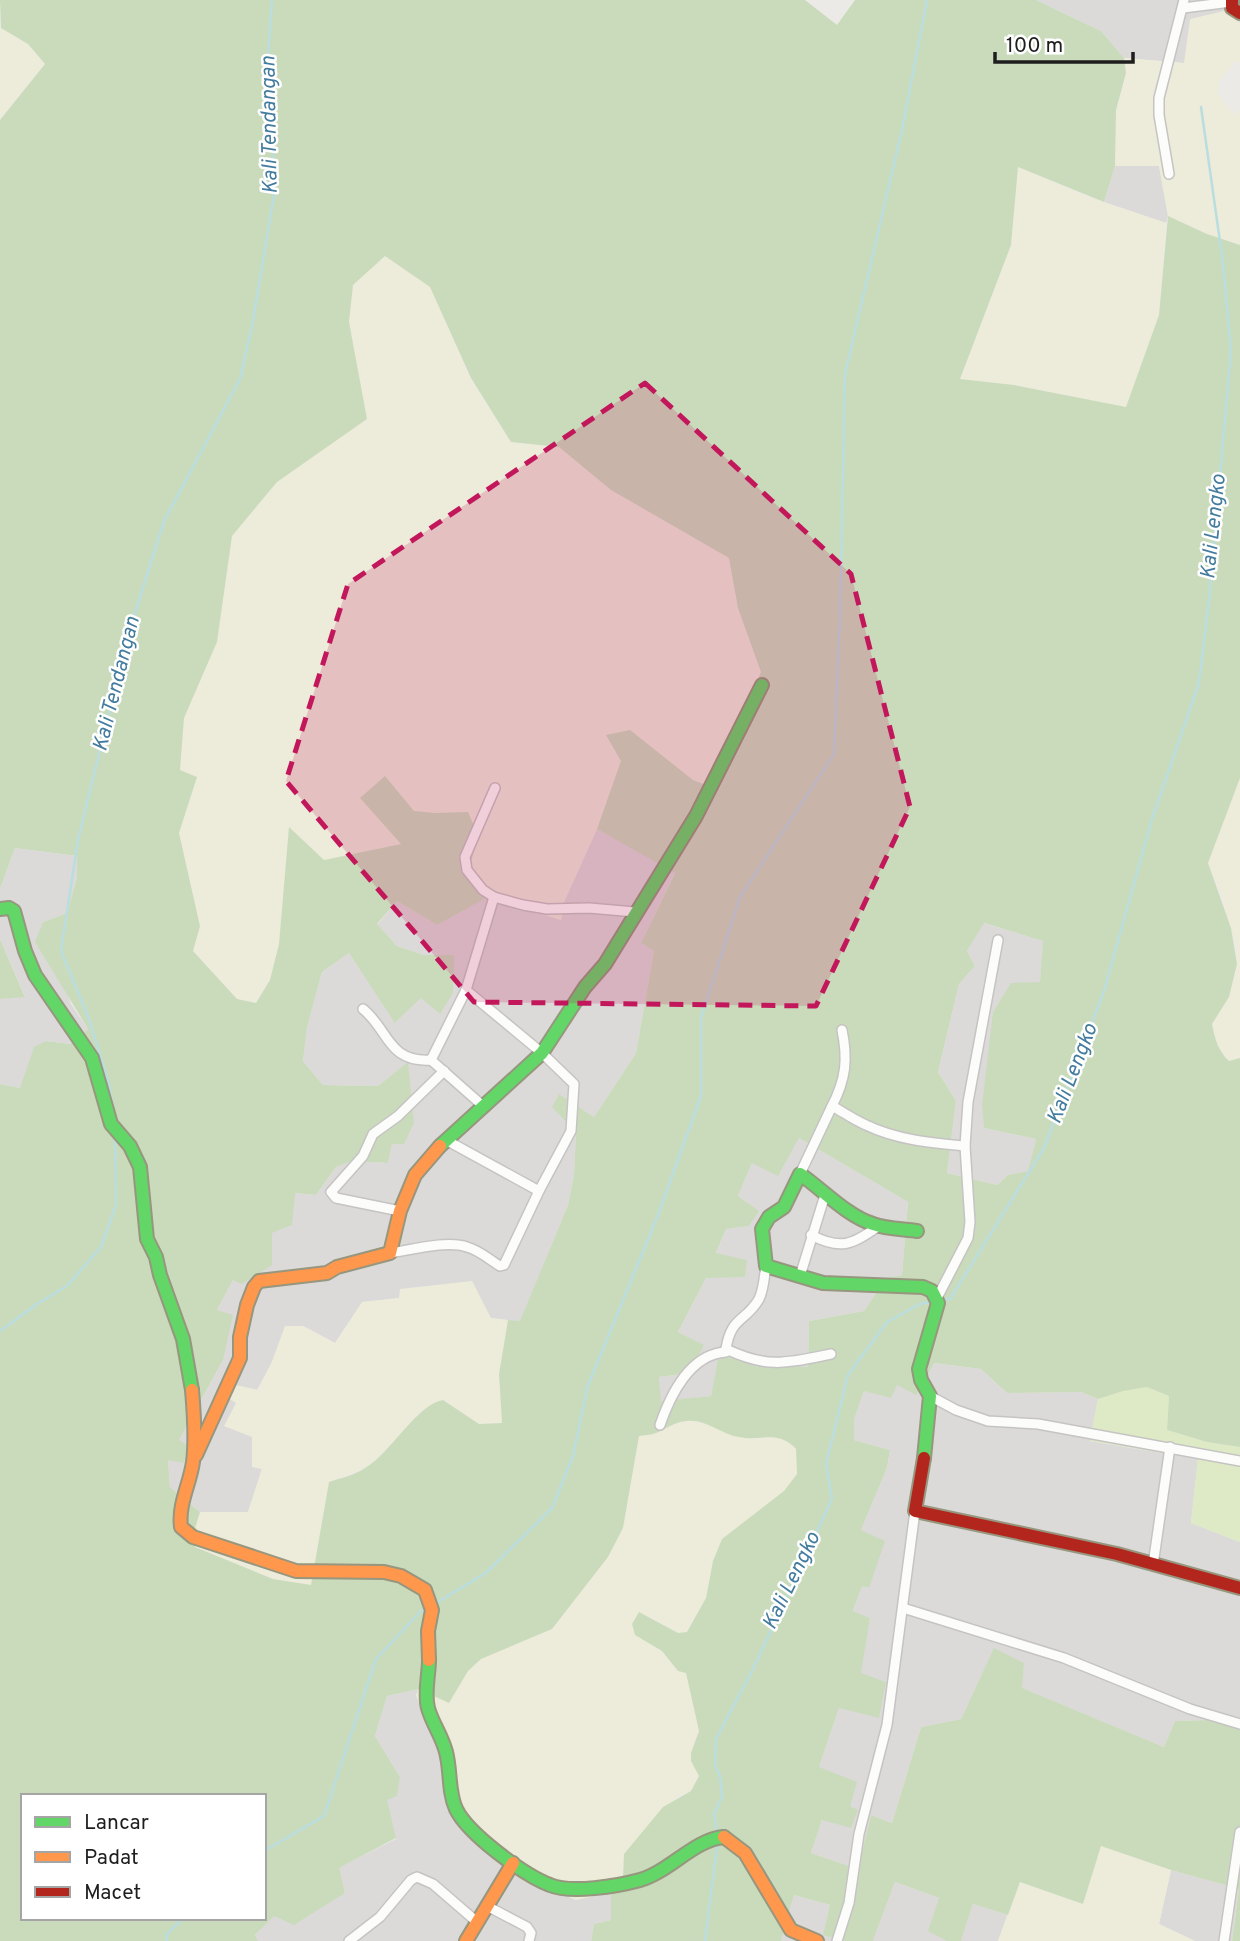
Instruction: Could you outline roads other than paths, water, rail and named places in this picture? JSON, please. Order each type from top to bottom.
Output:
[{"type":"street","points":[[1169,174],[1159,115],[1159,98],[1183,4],[1231,1],[1232,8],[1240,13]]},
{"type":"street","points":[[390,1253],[400,1211],[415,1175],[446,1140],[542,1053],[585,987],[605,964],[696,816],[762,685]]},
{"type":"street","points":[[495,788],[465,857],[472,879],[484,891],[494,897],[547,909],[589,908],[635,912]]},
{"type":"street","points":[[430,1060],[466,990],[494,897]]},
{"type":"street","points":[[0,909],[9,908],[14,911],[35,975],[92,1058],[115,1127],[130,1146],[139,1167],[143,1182],[147,1239],[156,1257],[183,1339],[194,1409],[193,1462]]},
{"type":"street","points":[[998,940],[968,1102],[965,1146],[970,1222],[968,1238],[938,1300],[919,1368],[921,1380],[930,1396],[956,1410],[988,1421],[1038,1424],[1240,1461]]},
{"type":"street","points":[[466,990],[542,1053],[573,1082],[575,1089],[571,1131],[502,1267],[462,1245],[390,1253],[337,1267],[327,1273],[304,1277],[259,1280],[247,1305],[240,1337],[240,1358],[193,1462],[180,1519],[181,1527],[193,1537],[296,1570],[384,1572],[415,1583],[425,1590],[430,1604],[426,1700],[446,1750],[455,1808],[473,1833],[513,1863],[551,1886],[564,1889],[593,1888],[640,1880],[719,1838],[745,1853],[794,1937],[817,1941]]},
{"type":"street","points":[[363,1009],[375,1020],[390,1044],[400,1054],[413,1060],[430,1060],[484,1105]]},
{"type":"street","points":[[660,1425],[676,1389],[685,1377],[698,1363],[711,1355],[726,1352],[728,1335],[758,1300],[766,1266],[762,1229],[769,1217],[784,1207],[832,1105],[846,1069],[847,1051],[842,1030]]},
{"type":"street","points":[[400,1211],[336,1198],[331,1192],[363,1156],[373,1135],[398,1116],[444,1071]]},
{"type":"street","points":[[832,1105],[867,1126],[892,1135],[920,1142],[965,1146]]},
{"type":"street","points":[[446,1140],[539,1191]]},
{"type":"street","points":[[800,1174],[820,1187],[825,1195],[879,1226],[917,1231]]},
{"type":"street","points":[[800,1276],[825,1195]]},
{"type":"street","points":[[811,1235],[833,1244],[846,1245],[879,1226]]},
{"type":"street","points":[[766,1266],[837,1284],[917,1286],[932,1291],[938,1300]]},
{"type":"street","points":[[726,1349],[760,1362],[778,1364],[831,1354]]},
{"type":"street","points":[[836,1941],[849,1903],[859,1834],[887,1725],[930,1396]]},
{"type":"street","points":[[1153,1564],[1170,1447]]},
{"type":"street","points":[[915,1511],[1116,1554],[1240,1588]]},
{"type":"street","points":[[903,1608],[1064,1658],[1166,1700],[1240,1724]]},
{"type":"street","points":[[1224,1941],[1240,1832]]},
{"type":"street","points":[[466,1941],[513,1863]]},
{"type":"street","points":[[349,1941],[380,1917],[411,1880],[417,1877],[433,1884],[477,1922]]},
{"type":"street","points":[[487,1906],[527,1927],[531,1933],[529,1941]]},
{"type":"waterway","name":"Kali Tendangan","points":[[114,1114],[109,1084],[89,1019],[61,951],[78,840],[128,635],[164,521],[240,379],[252,326],[275,189],[267,71],[272,0]]},
{"type":"waterway","points":[[433,1605],[487,1572],[552,1508],[573,1456],[587,1388],[658,1215],[701,1096],[701,1018],[740,897],[834,754],[845,374],[902,130],[927,0]]},
{"type":"waterway","name":"Kali Lengko","points":[[941,1300],[950,1299],[1044,1148],[1104,991],[1152,819],[1199,683],[1231,351],[1223,263],[1201,107]]},
{"type":"waterway","name":"Kali Tendangan","points":[[0,1331],[67,1286],[101,1247],[116,1205],[115,1138]]},
{"type":"waterway","name":"Kali Lengko","points":[[717,1834],[714,1814],[722,1797],[720,1776],[715,1766],[716,1739],[754,1667],[832,1499],[826,1464],[848,1375],[887,1322],[920,1304],[935,1301]]},
{"type":"waterway","points":[[266,1850],[324,1816],[376,1659],[421,1611],[427,1608]]},
{"type":"waterway","name":"Kali Lengko","points":[[705,1941],[718,1840]]},
{"type":"waterway","points":[[167,1941],[166,1935],[181,1920]]}]
